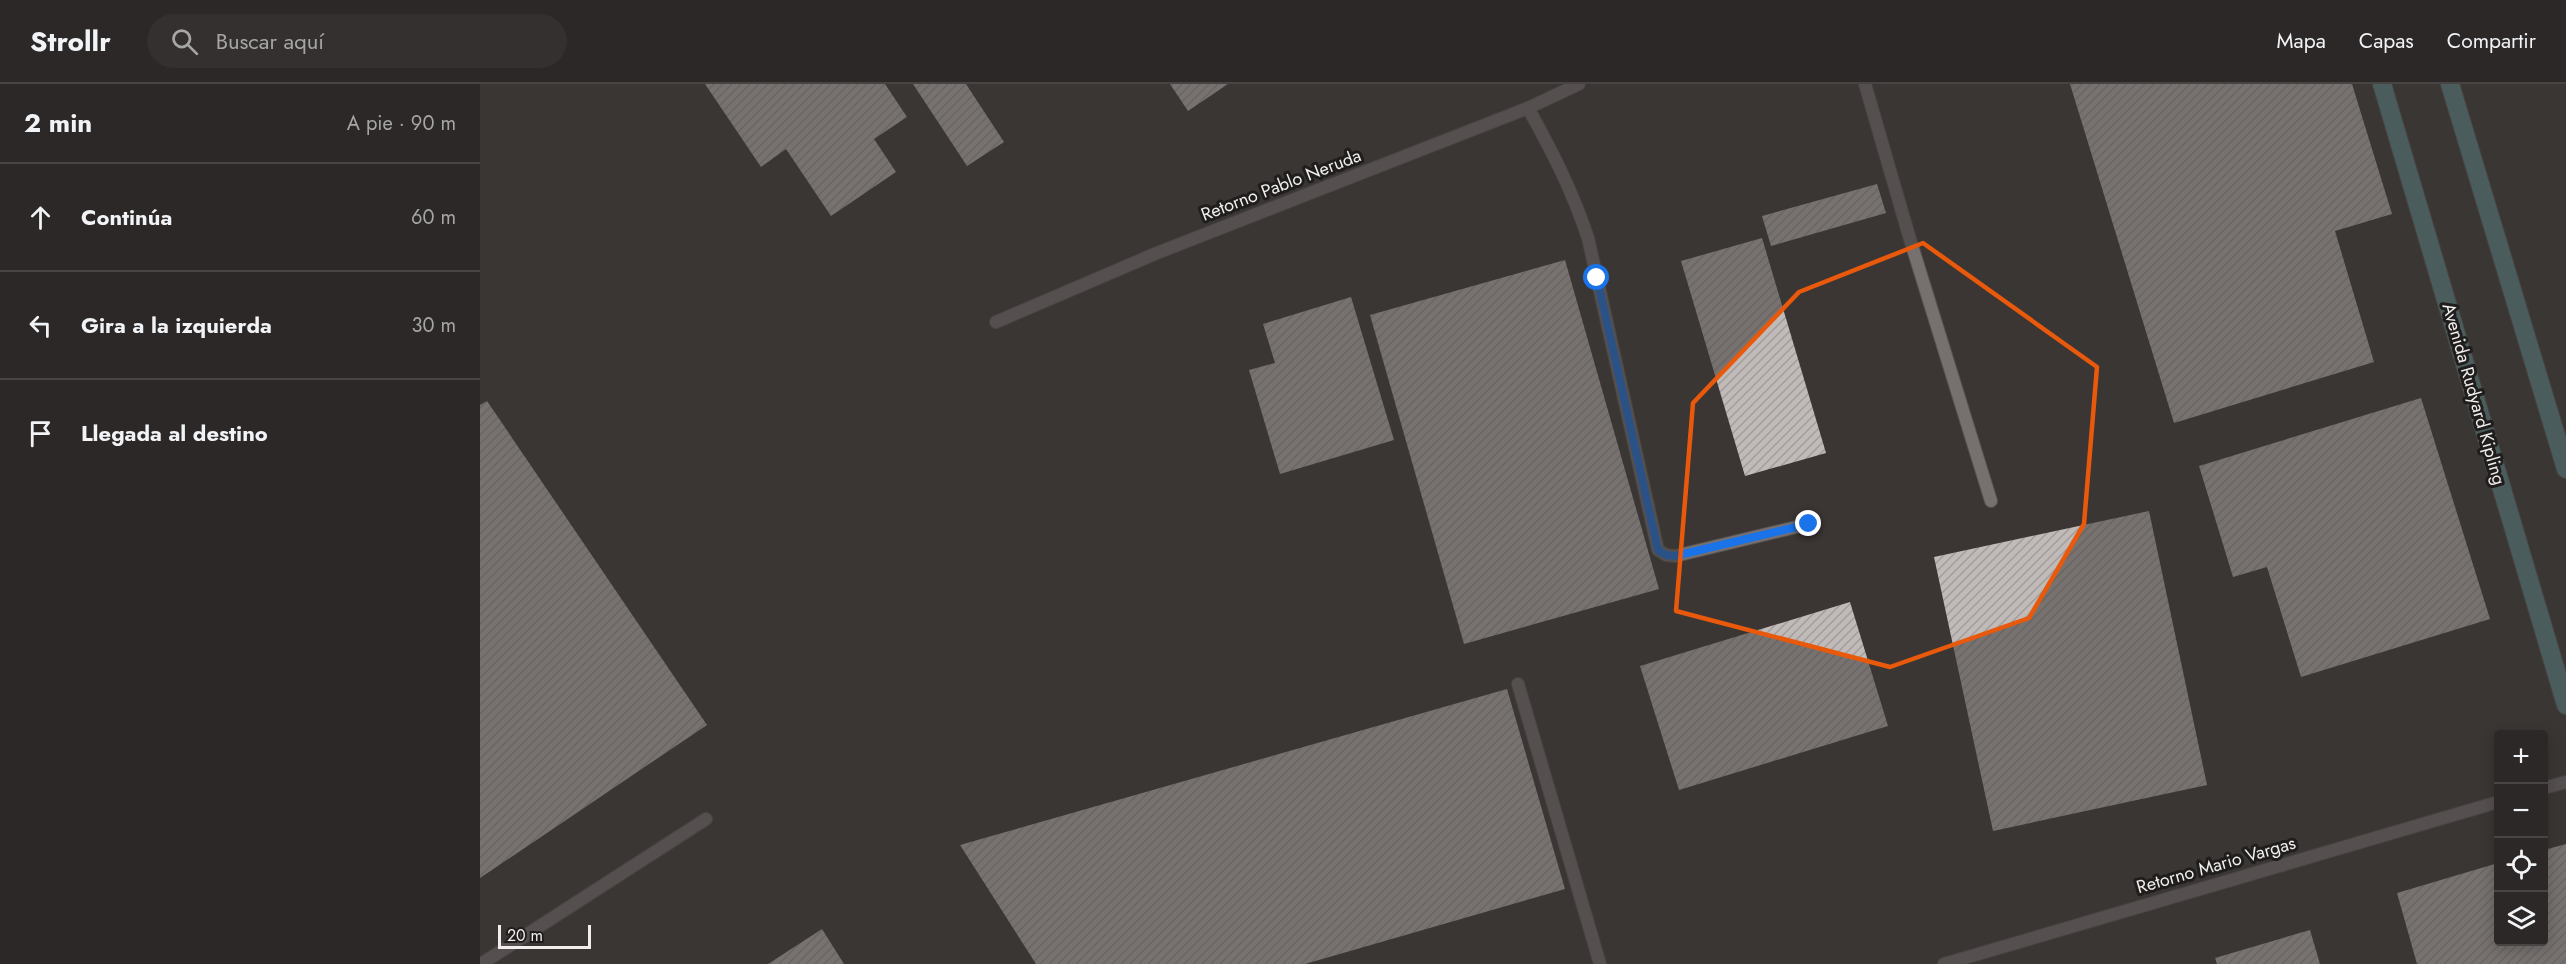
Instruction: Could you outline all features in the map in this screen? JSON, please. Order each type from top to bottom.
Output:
[{"type":"street","name":"Avenida Rudyard Kipling","points":[[2382,84],[2566,705]]},
{"type":"street","points":[[2450,84],[2566,469]]},
{"type":"lane","name":"Retorno Pablo Neruda","points":[[996,322],[1156,253],[1528,108],[1579,84]]},
{"type":"lane","points":[[1865,84],[1909,236],[1991,501]]},
{"type":"lane","points":[[1528,108],[1575,197],[1588,238],[1658,550],[1666,555],[1675,556],[1809,524]]},
{"type":"lane","points":[[1518,684],[1600,964]]},
{"type":"lane","points":[[2548,787],[2566,782]]},
{"type":"lane","name":"Retorno Mario Vargas","points":[[1944,964],[2494,803]]},
{"type":"lane","points":[[481,964],[706,819]]},
{"type":"highlighted area","points":[[1923,243],[2097,367],[2084,524],[2029,618],[1890,667],[1676,611],[1693,403],[1799,292]]},
{"type":"building","points":[[705,84],[885,84],[907,117],[874,139],[896,172],[831,216],[786,149],[761,167]]},
{"type":"building","points":[[913,84],[966,84],[1004,142],[967,166]]},
{"type":"building","points":[[1170,84],[1228,84],[1188,111]]},
{"type":"building","points":[[2070,84],[2352,84],[2392,214],[2335,231],[2374,362],[2174,423]]},
{"type":"building","points":[[1877,184],[1886,213],[1771,246],[1762,216]]},
{"type":"building","points":[[1762,238],[1826,453],[1745,476],[1681,261]]},
{"type":"building","points":[[1565,260],[1659,589],[1464,644],[1370,315]]},
{"type":"building","points":[[1351,297],[1394,440],[1280,474],[1249,370],[1275,363],[1263,324]]},
{"type":"building","points":[[2421,398],[2490,619],[2301,677],[2267,567],[2233,577],[2199,466]]},
{"type":"building","points":[[487,401],[707,725],[480,878],[480,405]]},
{"type":"building","points":[[2149,511],[2207,785],[1993,831],[1934,557]]},
{"type":"building","points":[[1850,602],[1888,726],[1679,790],[1640,666]]},
{"type":"building","points":[[1507,689],[1565,889],[1305,964],[1036,964],[960,845]]},
{"type":"building","points":[[2566,844],[2566,964],[2417,964],[2397,893],[2494,864],[2494,946],[2548,946],[2548,849]]},
{"type":"building","points":[[822,929],[844,964],[768,964]]},
{"type":"building","points":[[2310,930],[2320,964],[2217,964],[2215,958]]},
{"type":"route","points":[[1597,278],[1658,550],[1666,555],[1675,556],[1809,524]]}]
